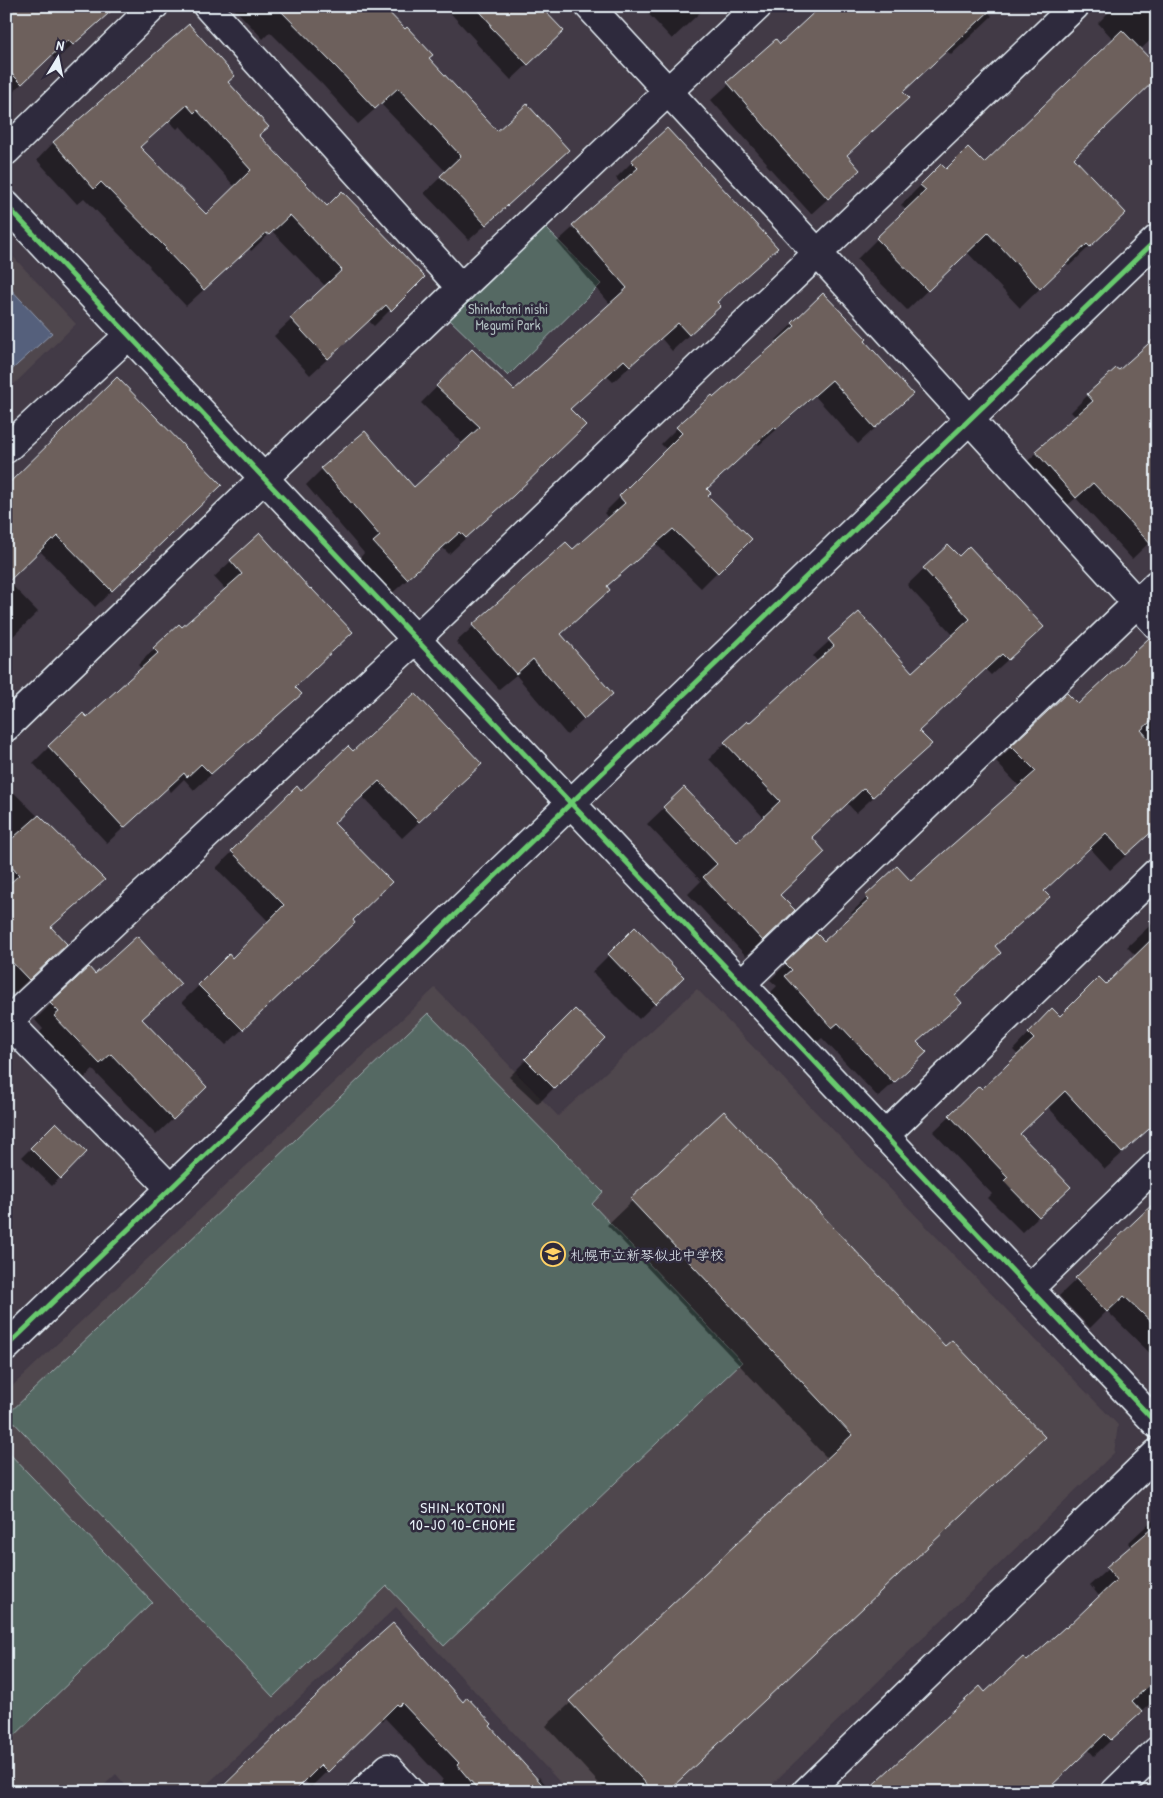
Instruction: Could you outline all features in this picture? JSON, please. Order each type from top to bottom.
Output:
[{"type":"street","points":[[6,151],[154,6]]},
{"type":"street","points":[[207,6],[461,288]]},
{"type":"street","points":[[589,6],[1157,625]]},
{"type":"street","points":[[6,727],[461,288],[758,6]]},
{"type":"street","points":[[170,1189],[7,1021],[416,639],[1075,6]]},
{"type":"street","points":[[6,205],[1157,1424]]},
{"type":"street","points":[[6,1347],[1157,239]]},
{"type":"street","points":[[6,449],[129,334]]},
{"type":"street","points":[[741,984],[1157,584]]},
{"type":"street","points":[[884,1136],[1157,872]]},
{"type":"street","points":[[1028,1288],[1157,1164]]},
{"type":"street","points":[[806,1792],[1157,1453]]},
{"type":"street","points":[[1115,1792],[1157,1751]]},
{"type":"street","points":[[363,1792],[388,1768],[410,1792]]},
{"type":"shaded area","points":[[6,249],[76,324],[6,392]]},
{"type":"shaded area","name":"札幌市立新琴似北中学校","points":[[435,988],[558,1116],[697,989],[1118,1425],[1114,1453],[764,1792],[569,1792],[396,1607],[199,1792],[131,1792],[116,1774],[97,1792],[6,1792],[6,1392]]},
{"type":"green space","name":"Shinkotoni nishi Megumi Park","points":[[543,225],[601,284],[508,376],[446,316]]},
{"type":"green space","points":[[428,1013],[603,1192],[592,1204],[742,1362],[444,1646],[387,1586],[273,1697],[7,1415]]},
{"type":"green space","points":[[6,1450],[152,1602],[6,1744]]},
{"type":"water","points":[[6,284],[52,333],[6,375]]},
{"type":"building","points":[[6,6],[117,6],[73,45],[68,40],[22,84],[6,68]]},
{"type":"building","points":[[276,6],[383,6],[405,29],[407,27],[433,55],[429,58],[497,131],[527,104],[569,150],[486,225],[440,176],[461,156],[398,88],[375,109]]},
{"type":"building","points":[[475,6],[540,6],[564,31],[528,65],[490,26],[491,24]]},
{"type":"building","points":[[821,6],[995,6],[903,92],[909,98],[847,155],[860,170],[828,199],[781,147],[727,82],[776,39],[780,44]]},
{"type":"building","points":[[189,24],[235,76],[228,82],[269,127],[259,135],[327,206],[342,191],[425,277],[391,311],[386,305],[328,359],[290,318],[342,270],[290,215],[269,235],[266,233],[204,290],[101,182],[94,189],[53,142]],"holes":[[[187,105],[194,113],[197,110],[251,170],[206,214],[140,147]]]},
{"type":"building","points":[[1122,30],[1157,66],[1157,78],[1074,158],[1126,213],[1090,247],[1087,244],[1040,289],[988,233],[928,291],[876,238],[926,190],[920,185],[941,164],[946,169],[968,147],[984,163]]},
{"type":"building","points":[[667,128],[778,248],[717,302],[721,306],[689,335],[678,323],[630,366],[624,360],[570,409],[586,425],[513,496],[466,538],[460,532],[407,579],[373,542],[380,536],[321,468],[365,431],[414,487],[480,427],[436,386],[472,349],[514,390],[627,288],[572,225],[638,168],[631,161]]},
{"type":"building","points":[[823,293],[867,339],[865,341],[913,394],[875,428],[832,380],[776,429],[774,427],[707,489],[711,493],[708,496],[752,539],[718,573],[673,529],[607,586],[610,590],[561,634],[613,694],[584,719],[533,659],[516,674],[472,625],[566,542],[573,549],[625,503],[619,496],[682,433],[676,427],[712,395],[714,397],[795,326],[792,323]]},
{"type":"building","points":[[1157,336],[1157,551],[1093,483],[1076,498],[1035,451],[1093,401],[1087,394],[1116,368],[1119,370]]},
{"type":"building","points":[[117,377],[222,485],[112,591],[58,536],[54,540],[52,539],[6,584],[6,486]]},
{"type":"building","points":[[260,533],[310,589],[353,632],[295,687],[302,694],[211,774],[201,764],[187,777],[184,773],[124,828],[48,746],[83,713],[87,717],[158,653],[153,648],[179,624],[182,627],[242,574],[230,560]]},
{"type":"building","points":[[948,545],[959,556],[969,546],[1044,627],[1008,660],[1002,654],[919,731],[932,744],[873,797],[864,788],[812,837],[825,852],[780,895],[795,910],[763,941],[703,877],[717,864],[663,807],[684,787],[737,842],[780,801],[724,742],[747,721],[749,723],[834,646],[828,639],[859,612],[912,672],[970,619],[923,568]]},
{"type":"building","points":[[1149,638],[1157,640],[1157,716],[1141,730],[1157,748],[1157,827],[1126,855],[1106,833],[1044,891],[1050,897],[995,946],[1001,953],[955,995],[962,1003],[917,1042],[927,1052],[894,1083],[838,1023],[832,1028],[785,976],[792,970],[785,963],[816,933],[824,941],[869,900],[865,896],[897,866],[911,881],[1036,771],[1011,746],[1067,693],[1078,704]]},
{"type":"building","points":[[415,693],[482,764],[419,822],[379,781],[334,823],[392,882],[353,920],[355,923],[243,1030],[198,985],[229,954],[232,958],[284,905],[231,851],[297,786],[301,791],[348,746],[353,751]]},
{"type":"building","points":[[39,815],[105,880],[51,927],[67,944],[29,980],[6,956],[6,887],[19,875],[6,861],[6,844]]},
{"type":"building","points":[[635,927],[684,977],[656,1004],[608,954]]},
{"type":"building","points":[[1157,934],[1157,1122],[1122,1153],[1065,1091],[1020,1134],[1071,1187],[1039,1217],[1004,1181],[1008,1177],[949,1115],[979,1086],[982,1089],[1034,1039],[1028,1033],[1052,1008],[1060,1016],[1099,977],[1106,984]]},
{"type":"building","points":[[137,936],[181,984],[142,1019],[207,1087],[173,1120],[111,1054],[100,1064],[54,1016],[59,1012],[50,1003],[89,967],[95,974]]},
{"type":"building","points":[[575,1009],[605,1038],[555,1089],[525,1059]]},
{"type":"building","points":[[724,1111],[945,1346],[952,1340],[1045,1437],[667,1792],[654,1792],[569,1701],[852,1435],[630,1199]]},
{"type":"building","points":[[56,1122],[87,1152],[61,1179],[30,1148]]},
{"type":"building","points":[[1157,1200],[1157,1327],[1124,1296],[1107,1312],[1075,1278]]},
{"type":"building","points":[[1157,1524],[1157,1678],[1132,1701],[1142,1712],[1111,1740],[1105,1734],[1045,1792],[865,1792],[980,1686],[985,1692],[1023,1657],[1027,1661],[1066,1628],[1116,1580],[1106,1567]]},
{"type":"building","points":[[393,1623],[463,1702],[467,1697],[492,1724],[490,1726],[549,1792],[480,1792],[457,1765],[459,1763],[402,1703],[399,1706],[397,1704],[328,1772],[321,1765],[294,1792],[217,1792],[343,1670],[341,1669]]},
{"type":"cycle path","points":[[6,205],[1157,1424]]},
{"type":"cycle path","points":[[6,1347],[1157,239]]},
{"type":"place","name":"札幌市立新琴似北中学校","points":[[553,1254]]},
{"type":"district","name":"SHIN-KOTONI 10-JO 10-CHOME","points":[[463,1516]]}]
